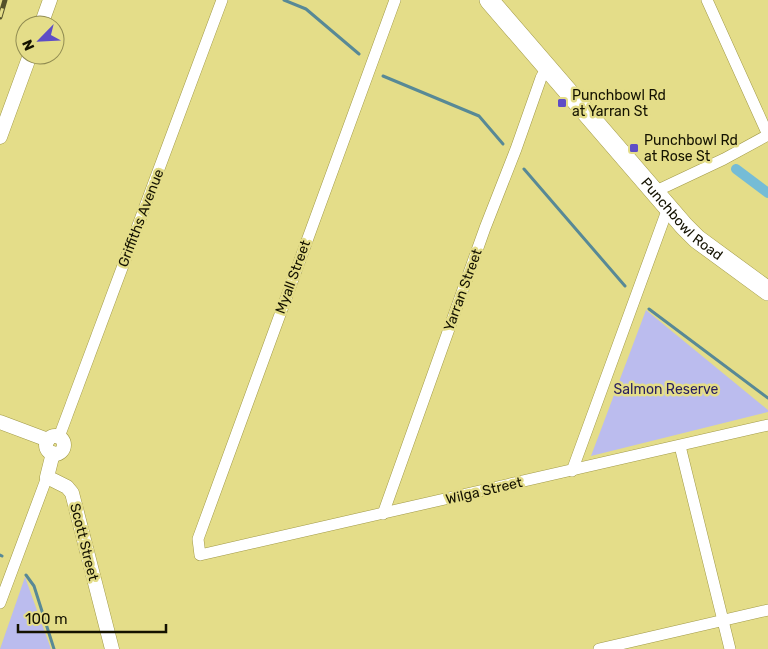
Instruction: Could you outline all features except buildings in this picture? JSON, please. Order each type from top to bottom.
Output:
[{"type":"main road","name":"Punchbowl Road","points":[[489,0],[668,208],[698,239],[768,291]]},
{"type":"street","points":[[45,15],[50,0]]},
{"type":"street","name":"Griffiths Avenue","points":[[0,603],[47,477],[53,443],[222,0]]},
{"type":"street","name":"Myall Street","points":[[200,555],[198,539],[395,0]]},
{"type":"street","points":[[654,192],[724,159],[768,135],[708,0]]},
{"type":"street","points":[[0,137],[26,65]]},
{"type":"street","name":"Yarran Street","points":[[383,514],[485,228],[541,78],[547,67]]},
{"type":"street","points":[[572,471],[668,208]]},
{"type":"street","points":[[0,422],[53,443]]},
{"type":"street","name":"Wilga Street","points":[[200,555],[768,425]]},
{"type":"street","points":[[680,446],[730,649]]},
{"type":"street","name":"Scott Street","points":[[47,477],[67,487],[72,493],[112,649]]},
{"type":"street","points":[[599,649],[768,610]]},
{"type":"green space","name":"Salmon Reserve","points":[[646,310],[768,410],[768,412],[591,456]]},
{"type":"green space","points":[[25,577],[51,649],[0,649]]},
{"type":"waterway","points":[[284,0],[306,9],[359,54]]},
{"type":"waterway","points":[[383,76],[479,116],[503,144]]},
{"type":"waterway","points":[[524,169],[625,286]]},
{"type":"waterway","points":[[736,169],[768,193]]},
{"type":"waterway","points":[[649,309],[768,398]]},
{"type":"waterway","points":[[26,575],[34,586],[54,649]]},
{"type":"railway","points":[[0,17],[5,0]]},
{"type":"place","name":"Punchbowl Rd at Yarran St","points":[[562,103]]},
{"type":"place","name":"Punchbowl Rd at Rose St","points":[[634,148]]}]
